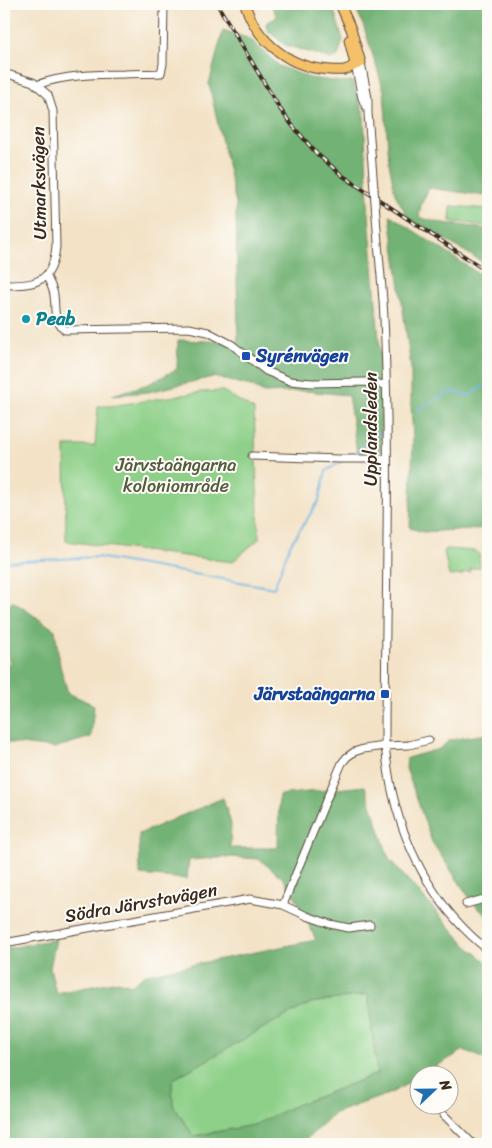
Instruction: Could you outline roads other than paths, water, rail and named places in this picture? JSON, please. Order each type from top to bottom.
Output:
[{"type":"main road","points":[[244,4],[251,20],[264,39],[287,58],[306,66],[324,69],[344,70],[358,63]]},
{"type":"main road","points":[[249,4],[260,28],[274,43],[289,54],[306,61],[322,64],[358,63]]},
{"type":"main road","points":[[339,4],[358,63]]},
{"type":"street","points":[[4,73],[33,82],[36,85],[76,75],[161,73],[163,64],[164,4]]},
{"type":"street","name":"Upplandsleden","points":[[358,63],[362,98],[368,113],[384,317],[387,459],[385,746],[388,774],[404,834],[429,883],[450,912],[488,950]]},
{"type":"street","name":"Utmarksvägen","points":[[36,85],[48,95],[53,112],[56,247],[54,262],[46,275]]},
{"type":"street","points":[[4,285],[29,284],[46,275],[52,289],[57,320],[65,330],[189,328],[208,332],[231,344],[266,371],[290,381],[312,383],[364,382],[386,385]]},
{"type":"street","points":[[252,456],[351,460],[387,459]]},
{"type":"street","points":[[283,905],[342,763],[347,757],[363,749],[385,746],[410,746],[429,740]]},
{"type":"street","points":[[466,904],[488,898]]},
{"type":"street","name":"Södra Järvstavägen","points":[[4,943],[250,899],[283,905],[330,924],[349,928],[370,925]]},
{"type":"street","points":[[445,1116],[473,1144]]},
{"type":"waterway","points":[[417,410],[451,391],[469,396],[488,383]]},
{"type":"waterway","points":[[349,457],[360,450],[379,432]]},
{"type":"waterway","points":[[4,562],[97,557],[274,588],[290,545],[319,501],[326,471],[341,462]]},
{"type":"railway","points":[[217,4],[280,109],[317,154],[343,176],[488,272]]},
{"type":"place","name":"Peab","points":[[26,319]]},
{"type":"place","name":"Syrénvägen","points":[[246,356]]},
{"type":"place","name":"Järvstaängarna","points":[[385,694]]},
{"type":"park label","name":"Järvstaängarna koloniområde","points":[[176,475]]}]
